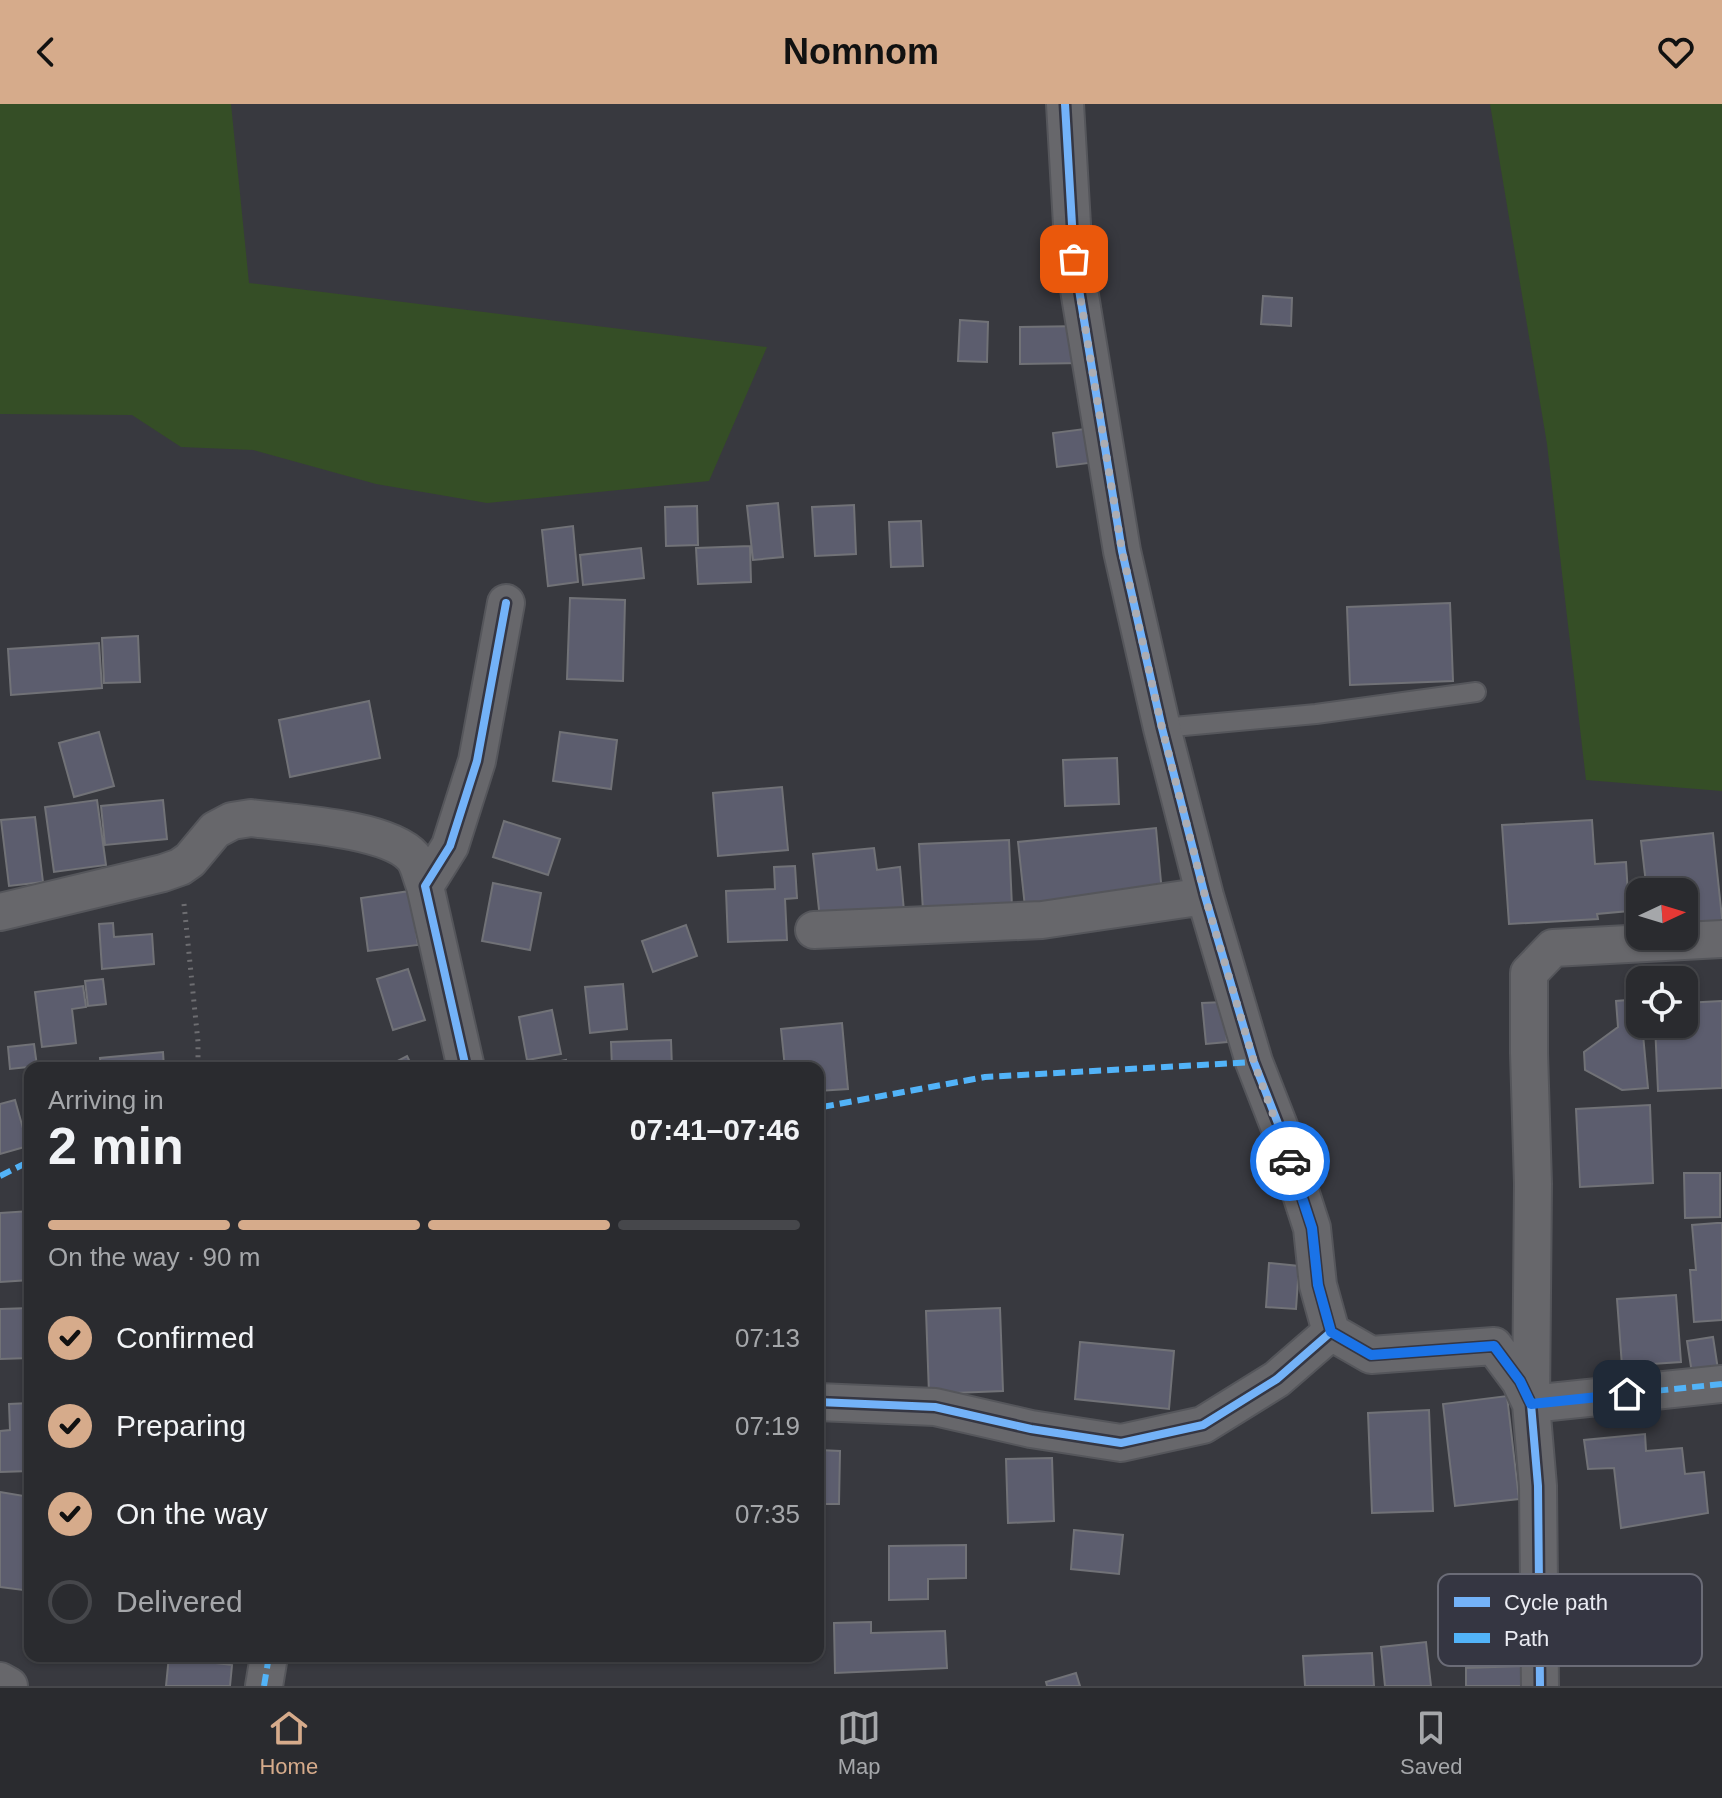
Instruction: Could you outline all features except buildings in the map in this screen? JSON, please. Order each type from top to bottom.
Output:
[{"type":"street","points":[[1065,104],[1074,259],[1122,551],[1162,728],[1205,896],[1254,1062],[1279,1126],[1312,1228],[1318,1285],[1331,1332],[1371,1355],[1494,1346],[1520,1381],[1531,1404]]},
{"type":"street","points":[[425,886],[450,846],[477,761],[506,603]]},
{"type":"street","points":[[0,912],[180,867],[190,860],[215,830],[232,821],[251,818],[365,833],[399,846],[415,859],[425,886],[465,1062]]},
{"type":"street","points":[[814,930],[1042,920],[1205,896]]},
{"type":"street","points":[[1539,1574],[1538,1486],[1531,1404],[1533,1184],[1529,973],[1553,948],[1722,939]]},
{"type":"street","points":[[824,1402],[935,1407],[1031,1429],[1121,1443],[1203,1425],[1277,1379],[1331,1332]]},
{"type":"street","points":[[1531,1404],[1722,1384]]},
{"type":"street","points":[[264,1686],[268,1662]]},
{"type":"street","points":[[1540,1666],[1540,1686]]},
{"type":"street","points":[[0,1681],[9,1686]]},
{"type":"lane","points":[[1162,728],[1316,714],[1476,692]]},
{"type":"path","points":[[180,867],[198,1062]]},
{"type":"green space","points":[[0,104],[231,104],[249,283],[767,347],[709,481],[487,503],[376,484],[253,450],[181,447],[132,415],[0,414]]},
{"type":"green space","points":[[1490,104],[1722,104],[1722,791],[1586,780],[1547,444]]},
{"type":"marked path","points":[[824,1107],[985,1077],[1254,1062]]},
{"type":"marked path","points":[[0,1176],[24,1164]]},
{"type":"marked path","points":[[1531,1404],[1722,1384]]},
{"type":"marked path","points":[[264,1686],[268,1662]]},
{"type":"cycle path","points":[[1065,104],[1074,259],[1122,551],[1162,728],[1205,896],[1254,1062],[1279,1126],[1312,1228],[1318,1285],[1331,1332],[1371,1355],[1494,1346],[1520,1381],[1531,1404],[1538,1486],[1539,1574]]},
{"type":"cycle path","points":[[465,1062],[425,886],[450,846],[477,761],[506,603]]},
{"type":"cycle path","points":[[824,1402],[935,1407],[1031,1429],[1121,1443],[1203,1425],[1277,1379],[1331,1332]]},
{"type":"cycle path","points":[[1540,1666],[1540,1686]]},
{"type":"way so far","points":[[1074,259],[1122,551],[1162,728],[1205,896],[1254,1062],[1290,1161]]},
{"type":"route","points":[[1290,1161],[1312,1228],[1318,1285],[1331,1332],[1371,1355],[1494,1346],[1520,1381],[1531,1404],[1627,1394]]}]
